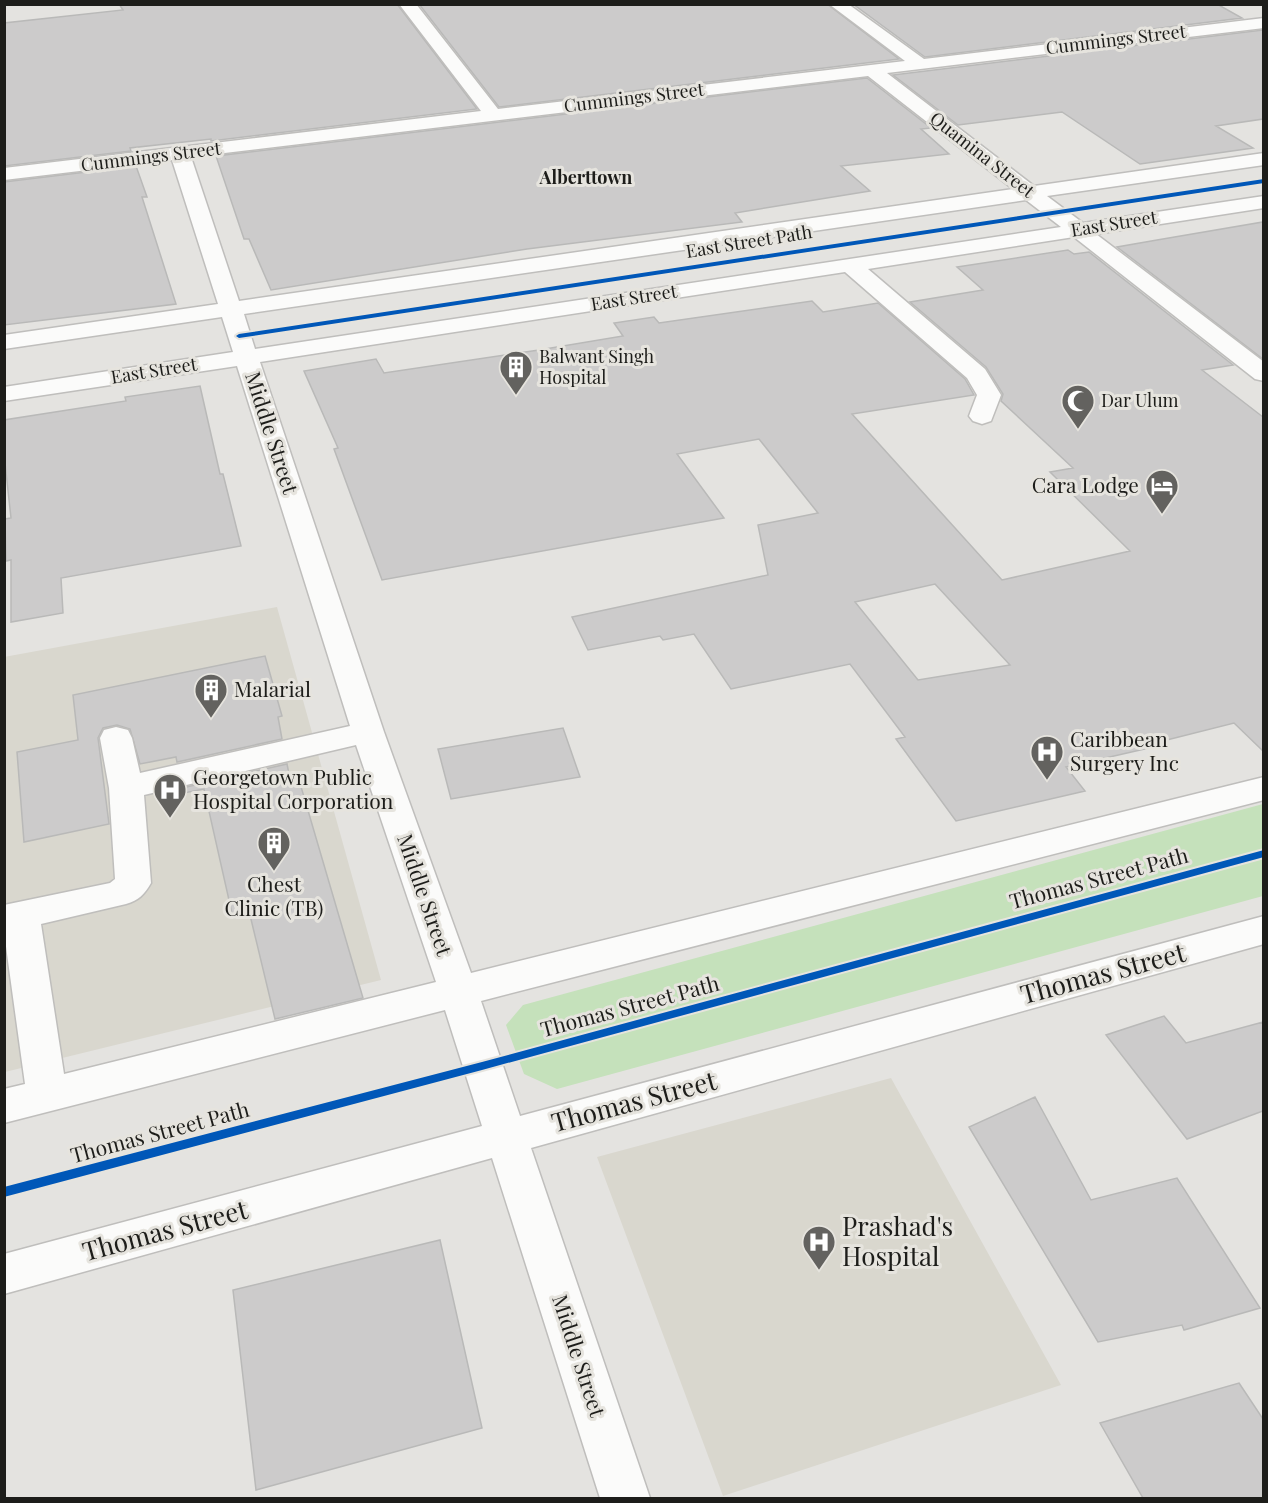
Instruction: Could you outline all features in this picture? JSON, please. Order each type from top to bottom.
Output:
[{"type":"street","points":[[407,4],[493,115]]},
{"type":"street","points":[[837,4],[919,63]]},
{"type":"street","points":[[1237,9],[1263,23]]},
{"type":"street","name":"Cummings Street","points":[[4,174],[1263,23]]},
{"type":"street","name":"Quamina Street","points":[[870,69],[1263,374]]},
{"type":"street","name":"Middle Street","points":[[180,153],[368,732],[458,992],[625,1498]]},
{"type":"street","points":[[4,342],[1028,191],[1263,159]]},
{"type":"street","name":"East Street","points":[[4,394],[1263,202]]},
{"type":"street","points":[[850,265],[976,374],[989,395],[982,416]]},
{"type":"street","points":[[126,788],[368,732]]},
{"type":"street","points":[[47,1095],[13,917],[113,895],[125,891],[133,883],[126,788],[116,738]]},
{"type":"street","points":[[4,1106],[1263,788]]},
{"type":"street","name":"Thomas Street","points":[[4,1274],[1263,930]]},
{"type":"shaded area","name":"Georgetown Public Hospital Corporation","points":[[277,607],[381,980],[5,1072],[4,657]]},
{"type":"shaded area","name":"Prashad's Hospital","points":[[891,1078],[1061,1385],[723,1496],[597,1157]]},
{"type":"green space","points":[[1263,804],[1263,896],[557,1089],[524,1074],[506,1025],[523,1005]]},
{"type":"building","points":[[119,4],[397,4],[477,109],[211,141],[211,139],[130,148],[131,151],[4,166],[4,23],[123,10]]},
{"type":"building","points":[[419,4],[827,4],[899,59],[499,107]]},
{"type":"building","points":[[853,4],[1217,4],[1242,18],[925,57]]},
{"type":"building","points":[[1263,30],[1263,119],[1216,126],[1253,148],[1140,164],[1062,112],[958,125],[893,75]]},
{"type":"building","points":[[867,78],[931,128],[921,129],[949,154],[841,166],[870,191],[735,213],[742,222],[527,249],[271,290],[249,239],[244,239],[216,156]]},
{"type":"building","points":[[136,166],[147,197],[142,197],[176,304],[4,325],[4,182]]},
{"type":"building","points":[[1263,222],[1263,359],[1117,247],[1157,240]]},
{"type":"building","points":[[1068,250],[1074,254],[1089,252],[1233,365],[1202,370],[1263,417],[1263,751],[1234,723],[1147,745],[1149,748],[1066,767],[1085,791],[956,821],[896,739],[905,737],[850,664],[731,689],[694,634],[663,640],[660,636],[588,650],[572,617],[768,575],[758,525],[818,513],[759,439],[677,454],[724,518],[382,580],[334,449],[338,448],[304,371],[376,359],[384,373],[539,350],[623,336],[614,323],[654,317],[659,323],[812,301],[823,312],[878,303],[965,379],[974,395],[852,414],[1002,580],[1130,551],[1050,472],[1073,468],[1001,401],[1003,394],[986,367],[910,302],[983,290],[957,267]],"holes":[[[935,584],[1010,665],[918,680],[855,602]]]},
{"type":"building","points":[[200,386],[220,474],[223,474],[241,546],[61,578],[63,613],[11,622],[11,560],[6,561],[5,519],[11,518],[4,454],[4,420],[126,401],[125,397]]},
{"type":"building","points":[[265,656],[282,716],[278,717],[282,739],[177,762],[176,757],[140,764],[130,729],[117,725],[103,728],[98,738],[109,824],[24,842],[17,752],[78,740],[73,695]]},
{"type":"building","points":[[563,728],[580,777],[451,799],[438,749]]},
{"type":"building","name":"Chest Clinic (TB)","points":[[287,764],[289,774],[297,773],[363,998],[275,1019],[250,915],[233,918],[204,789],[183,793],[182,788]]},
{"type":"building","points":[[1164,1016],[1186,1043],[1263,1022],[1263,1111],[1187,1139],[1106,1035]]},
{"type":"building","points":[[1035,1097],[1091,1200],[1177,1178],[1260,1308],[1184,1330],[1182,1325],[1098,1342],[969,1127]]},
{"type":"building","points":[[440,1240],[482,1428],[256,1490],[233,1290]]},
{"type":"building","points":[[1239,1383],[1263,1419],[1263,1498],[1143,1498],[1100,1423]]},
{"type":"cycle path","name":"East Street Path","points":[[239,336],[1264,181]]},
{"type":"cycle path","name":"Thomas Street Path","points":[[4,1192],[482,1066],[1264,853]]},
{"type":"place","name":"Balwant Singh Hospital","points":[[516,396]]},
{"type":"place","name":"Dar Ulum","points":[[1078,430]]},
{"type":"place","name":"Cara Lodge","points":[[1162,515]]},
{"type":"place","name":"Malarial","points":[[211,719]]},
{"type":"place","name":"Caribbean Surgery Inc","points":[[1047,781]]},
{"type":"place","name":"Georgetown Public Hospital Corporation","points":[[170,819]]},
{"type":"place","name":"Chest Clinic (TB)","points":[[274,872]]},
{"type":"place","name":"Prashad's Hospital","points":[[819,1271]]},
{"type":"district","name":"Alberttown","points":[[586,178]]}]
